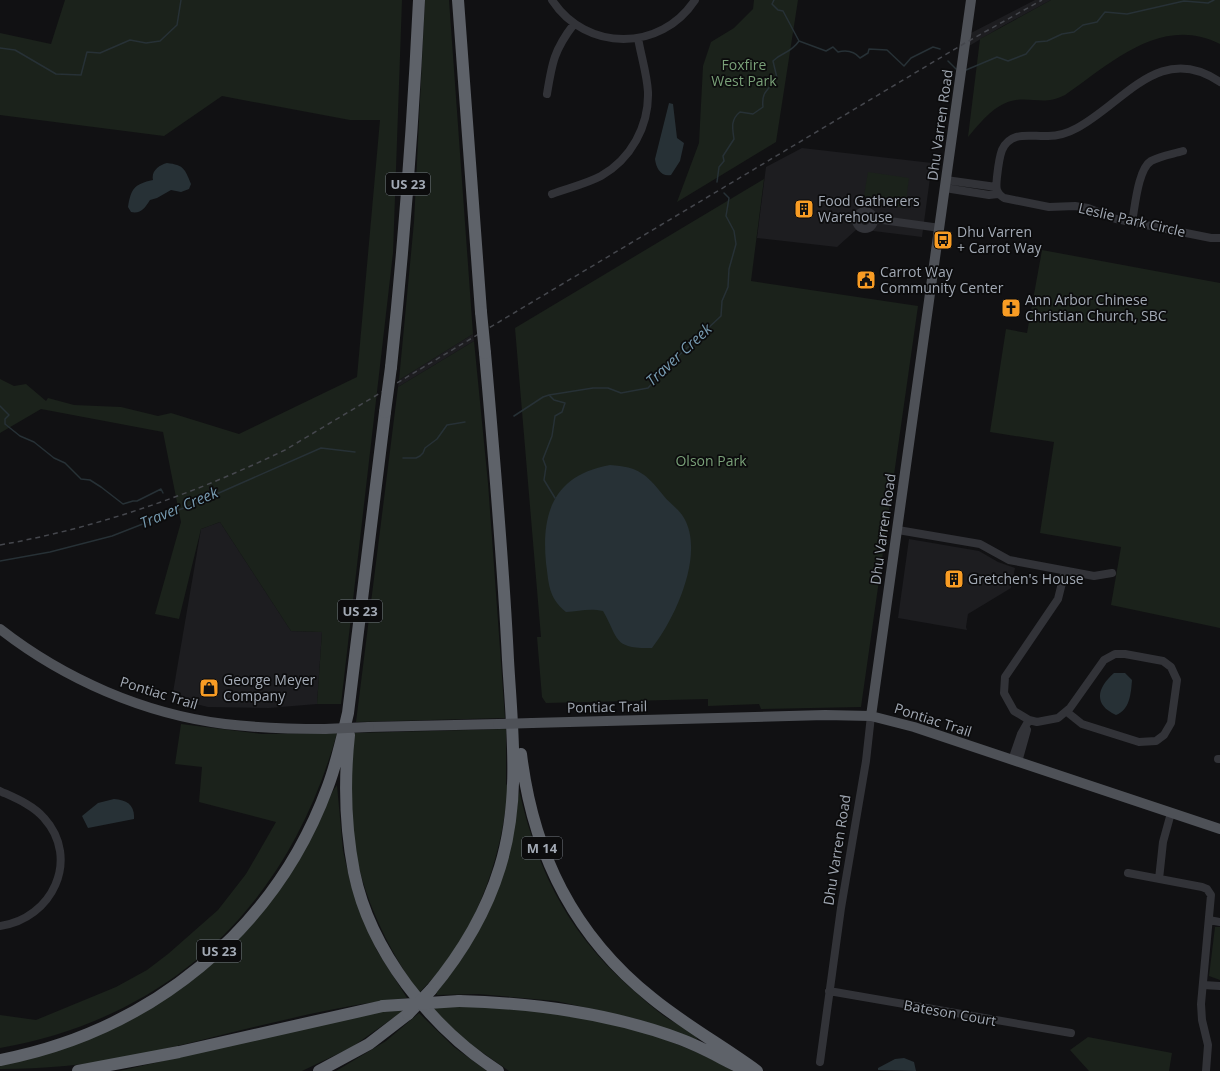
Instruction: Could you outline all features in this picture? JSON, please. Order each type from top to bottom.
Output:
[{"type":"highway","name":"US 23","points":[[0,1060],[55,1047],[105,1027],[151,1003],[191,975],[213,957],[242,929],[273,890],[307,835],[328,786],[339,751],[350,700],[391,367],[402,266],[413,124],[419,0]]},
{"type":"highway","points":[[319,1071],[369,1044],[408,1014],[431,990],[450,966],[472,933],[492,891],[500,866],[511,812],[514,754],[503,570],[481,312],[458,0]]},
{"type":"highway","points":[[374,509],[368,583],[349,742],[346,782],[346,810],[354,873],[376,934],[408,988],[432,1016],[454,1037],[498,1071]]},
{"type":"highway","name":"M 14","points":[[503,570],[513,653],[520,751],[527,795],[537,833],[561,891],[590,936],[629,979],[653,999],[757,1071]]},
{"type":"highway","points":[[78,1071],[179,1052],[383,1006],[459,1001],[528,1004],[591,1014],[680,1038],[746,1071]]},
{"type":"main road","name":"Dhu Varren Road","points":[[871,716],[971,0]]},
{"type":"main road","name":"Pontiac Trail","points":[[0,630],[78,678],[120,696],[179,716],[224,724],[267,728],[325,729],[871,716],[914,727],[1220,829]]},
{"type":"street","points":[[552,0],[574,24],[605,38],[620,39],[638,38],[670,26],[682,16],[695,0]]},
{"type":"street","points":[[547,94],[555,54],[574,24]]},
{"type":"street","points":[[552,194],[592,180],[610,170],[624,158],[638,138],[645,119],[648,97],[638,38]]},
{"type":"street","points":[[997,190],[1002,151],[1009,141],[1016,137],[1025,135],[1054,136],[1077,128],[1147,78],[1166,70],[1182,68],[1197,70],[1220,82]]},
{"type":"street","points":[[1132,222],[1141,175],[1145,167],[1150,162],[1183,151]]},
{"type":"street","name":"Leslie Park Circle","points":[[946,184],[976,189],[997,190],[1004,198],[1049,207],[1075,206],[1088,208],[1116,219],[1211,238],[1220,238]]},
{"type":"street","points":[[875,219],[940,228]]},
{"type":"street","points":[[898,530],[980,544],[1009,560],[1094,576],[1112,574]]},
{"type":"street","points":[[1065,570],[1058,599],[1005,677],[1004,693],[1009,706],[1028,723],[1052,720],[1067,712],[1101,664],[1109,656],[1125,654],[1164,661],[1169,665],[1175,674],[1176,685],[1171,723],[1164,735],[1156,741],[1140,742],[1082,724],[1067,712]]},
{"type":"street","name":"Dhu Varren Road","points":[[820,1062],[829,991],[866,761],[871,716]]},
{"type":"street","points":[[1015,761],[1021,734],[1028,723]]},
{"type":"street","points":[[0,791],[28,805],[45,818],[54,833],[60,857],[60,869],[55,885],[42,907],[18,922],[0,926]]},
{"type":"street","points":[[1159,879],[1163,842],[1171,813]]},
{"type":"street","points":[[1128,873],[1207,889],[1211,898],[1201,1014],[1208,1051],[1206,1071]]},
{"type":"street","points":[[1209,920],[1220,922]]},
{"type":"street","points":[[1203,984],[1220,986]]},
{"type":"street","name":"Bateson Court","points":[[829,991],[1071,1033]]},
{"type":"shaded area","points":[[1035,0],[1051,0],[969,46],[971,33]]},
{"type":"shaded area","points":[[669,103],[673,104],[677,138],[684,143],[680,161],[671,175],[664,175],[657,166],[655,159]]},
{"type":"shaded area","points":[[802,148],[932,163],[922,237],[857,229],[837,247],[757,238],[766,167]]},
{"type":"shaded area","points":[[167,163],[177,165],[185,171],[191,184],[189,189],[181,192],[171,190],[157,198],[150,200],[140,211],[131,212],[128,207],[130,196],[134,188],[142,183],[153,180],[154,171],[161,165]]},
{"type":"shaded area","points":[[473,334],[474,341],[398,387],[399,380]]},
{"type":"shaded area","points":[[610,465],[635,470],[652,482],[682,515],[690,533],[691,549],[689,567],[684,586],[670,621],[652,648],[630,647],[624,644],[615,635],[603,611],[589,610],[566,612],[556,601],[550,590],[546,563],[546,527],[556,498],[564,487],[576,477],[591,470]]},
{"type":"shaded area","points":[[220,522],[291,631],[322,632],[317,704],[269,708],[208,707],[172,698],[201,529]]},
{"type":"shaded area","points":[[909,539],[979,551],[998,562],[1015,568],[1011,588],[968,614],[967,630],[898,618]]},
{"type":"shaded area","points":[[1114,673],[1125,673],[1132,680],[1127,705],[1121,713],[1116,715],[1108,711],[1103,706],[1100,695],[1104,684]]},
{"type":"shaded area","points":[[114,799],[126,802],[132,807],[134,819],[88,828],[82,816],[98,803]]},
{"type":"shaded area","points":[[904,1058],[914,1062],[916,1071],[878,1070],[878,1068],[895,1059]]},
{"type":"green space","points":[[65,0],[402,0],[393,253],[341,704],[317,704],[322,632],[291,631],[220,522],[201,529],[179,619],[155,614],[181,522],[163,432],[41,409],[0,433],[0,379],[14,386],[26,384],[46,401],[48,398],[74,405],[121,407],[158,416],[171,413],[239,434],[357,377],[380,120],[350,120],[222,96],[164,136],[0,115],[0,33],[51,44]]},
{"type":"green space","points":[[425,0],[449,0],[473,334],[399,380],[414,222]]},
{"type":"green space","name":"Foxfire West Park","points":[[754,0],[798,0],[776,142],[677,202],[699,143],[703,66],[711,42],[734,28],[753,9]]},
{"type":"green space","points":[[1051,0],[1220,0],[1220,44],[1198,36],[1177,35],[1157,39],[1118,57],[1065,95],[1058,98],[1052,100],[1016,100],[1001,105],[989,114],[968,137],[980,39]]},
{"type":"green space","points":[[868,172],[909,178],[905,208],[863,201]]},
{"type":"green space","name":"Olson Park","points":[[764,179],[751,281],[918,306],[861,707],[761,709],[759,704],[708,706],[708,699],[546,703],[542,697],[537,637],[541,637],[515,328]]},
{"type":"green space","points":[[1042,250],[1220,283],[1220,628],[1111,605],[1121,547],[1040,533],[1054,442],[990,432],[1006,329],[1027,333]]},
{"type":"green space","points":[[474,341],[488,483],[505,718],[356,722],[398,387]]},
{"type":"green space","points":[[181,724],[262,734],[337,733],[316,794],[289,849],[256,899],[216,942],[171,979],[120,1009],[63,1032],[0,1048],[0,1015],[36,1020],[116,987],[147,970],[168,954],[218,910],[246,874],[276,822],[199,802],[202,767],[175,764]]},
{"type":"green space","points":[[506,729],[506,784],[508,786],[505,814],[492,871],[470,924],[455,949],[438,972],[419,993],[391,949],[370,902],[362,878],[352,827],[350,800],[354,733]]},
{"type":"green space","points":[[337,785],[343,851],[352,889],[376,949],[407,998],[302,1016],[113,1060],[65,1066],[0,1069],[0,1065],[45,1054],[88,1039],[129,1020],[168,998],[204,971],[237,941],[267,906],[302,855],[330,796]]},
{"type":"green space","points":[[519,790],[527,822],[548,879],[577,929],[596,953],[617,975],[656,1010],[669,1020],[690,1032],[698,1040],[637,1019],[556,1001],[478,994],[437,995],[436,993],[454,970],[469,947],[494,898],[503,873],[510,846]]},
{"type":"green space","points":[[1215,927],[1220,927],[1220,980],[1209,976]]},
{"type":"green space","points":[[467,1006],[555,1013],[608,1023],[675,1043],[733,1071],[509,1071],[463,1039],[431,1007]]},
{"type":"green space","points":[[382,1011],[403,1011],[352,1047],[302,1071],[119,1071]]},
{"type":"green space","points":[[419,1013],[454,1047],[487,1071],[336,1071],[386,1041]]},
{"type":"green space","points":[[1088,1037],[1172,1053],[1169,1071],[1089,1071],[1070,1050]]},
{"type":"waterway","points":[[0,48],[15,50],[56,74],[81,75],[87,52],[100,53],[130,40],[146,43],[160,41],[177,25],[181,0]]},
{"type":"waterway","points":[[774,0],[772,4],[778,10],[783,11],[799,41]]},
{"type":"waterway","name":"Traver Creek","points":[[966,70],[997,57],[1008,61],[1026,54],[1036,42],[1047,41],[1062,34],[1074,32],[1083,25],[1097,22],[1105,12],[1127,14],[1184,1],[1208,3],[1214,0]]},
{"type":"waterway","name":"Traver Creek","points":[[717,182],[719,167],[724,161],[723,156],[734,139],[733,127],[735,117],[740,112],[753,114],[763,107],[764,94],[777,78],[773,61],[780,55],[793,48],[799,41],[826,51],[833,47],[838,52],[850,52],[860,58],[868,53],[869,49],[887,50],[904,66],[911,58],[933,47],[940,49]]},
{"type":"waterway","name":"Traver Creek","points":[[948,61],[956,69]]},
{"type":"waterway","name":"Traver Creek","points":[[514,416],[543,397],[549,395],[593,388],[608,388],[621,393],[648,388],[673,361],[721,316],[722,301],[728,287],[729,269],[736,244],[734,231],[726,216],[729,198],[724,193]]},
{"type":"waterway","points":[[549,395],[554,400],[565,403],[562,412],[555,416],[552,436],[543,459],[546,467],[544,480],[555,498]]},
{"type":"waterway","points":[[0,406],[9,415],[5,419],[5,424],[20,436],[34,442],[54,458],[65,463],[81,479],[90,480],[123,504],[137,501],[161,489],[163,493]]},
{"type":"waterway","name":"Traver Creek","points":[[403,458],[416,458],[420,456],[425,448],[437,439],[447,425],[465,422]]},
{"type":"waterway","name":"Traver Creek","points":[[0,561],[50,552],[112,536],[194,504],[321,448],[355,452]]},
{"type":"railway","points":[[0,545],[37,538],[110,519],[181,495],[285,450],[965,43],[1042,0]]},
{"type":"place","name":"Food Gatherers Warehouse","points":[[804,209]]},
{"type":"place","name":"Dhu Varren + Carrot Way","points":[[943,240]]},
{"type":"place","name":"Carrot Way Community Center","points":[[866,280]]},
{"type":"place","name":"Ann Arbor Chinese Christian Church, SBC","points":[[1011,308]]},
{"type":"place","name":"Gretchen's House","points":[[954,579]]},
{"type":"place","name":"George Meyer Company","points":[[209,688]]}]
